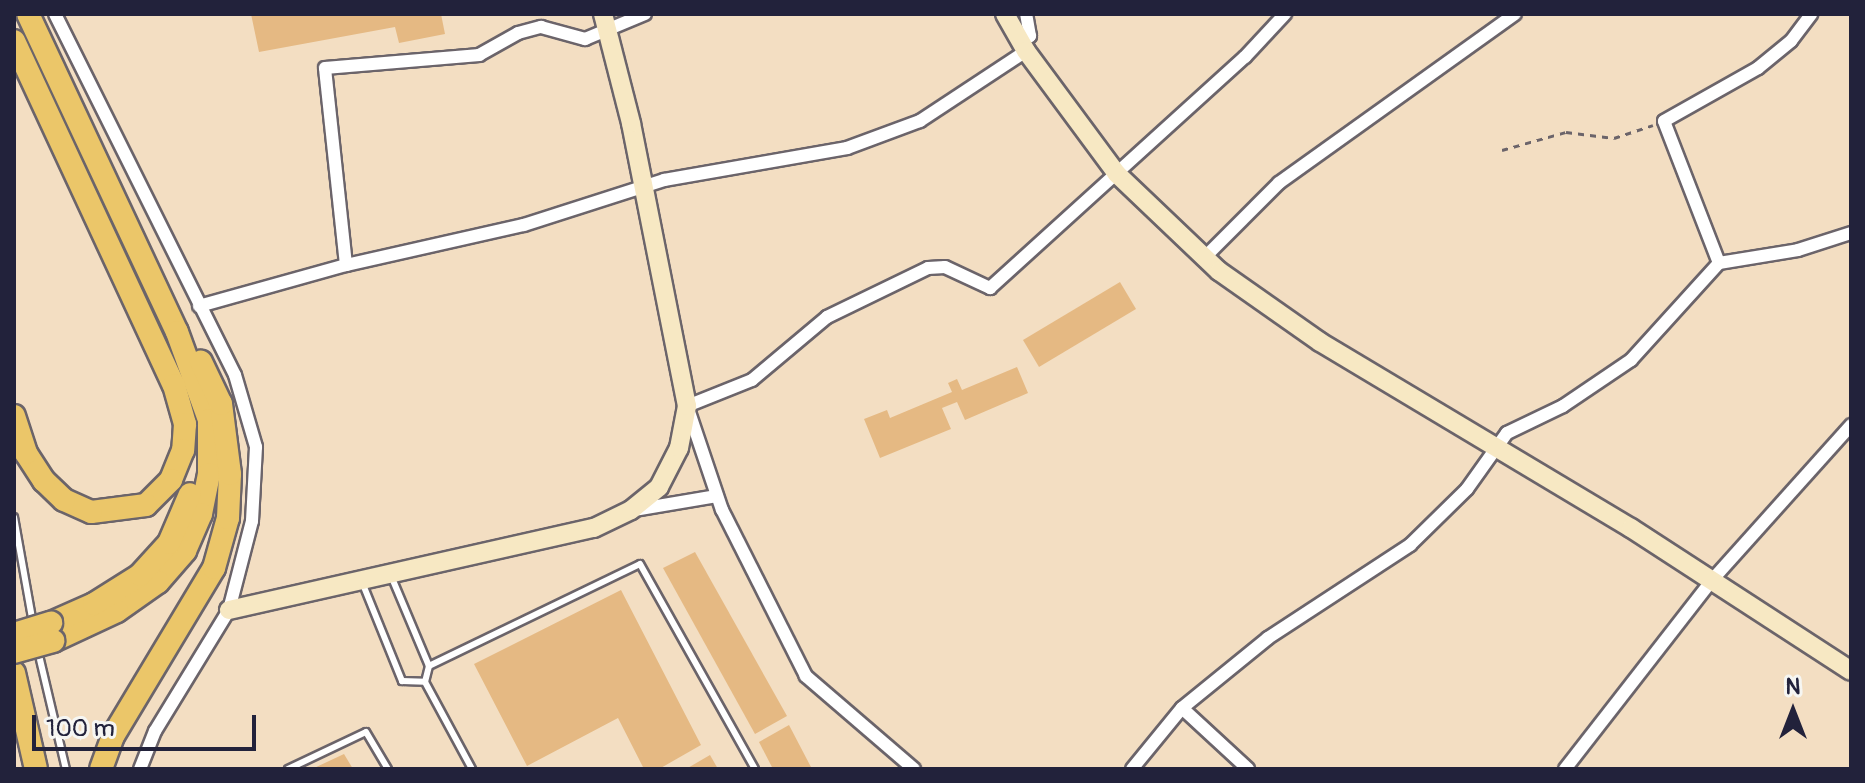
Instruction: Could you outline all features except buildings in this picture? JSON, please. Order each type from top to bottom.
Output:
[{"type":"highway","points":[[14,634],[52,632],[117,611],[158,582],[185,551],[201,514],[209,474],[209,420],[177,332],[28,14]]},
{"type":"highway","points":[[14,41],[49,122],[174,385],[185,424],[183,450],[171,480],[146,505],[115,513],[91,512],[64,500],[44,481],[26,453],[14,416]]},
{"type":"highway","points":[[73,111],[221,404],[230,474],[228,518],[214,568],[113,736],[101,769]]},
{"type":"highway","points":[[14,652],[52,632],[140,575],[160,554],[186,512],[198,463],[198,421],[180,368],[49,122]]},
{"type":"highway","points":[[14,673],[36,769]]},
{"type":"street","points":[[55,14],[235,375],[256,447],[252,521],[229,610],[143,766]]},
{"type":"street","points":[[346,265],[325,68],[479,55],[518,33],[541,27],[585,39],[606,23],[645,14]]},
{"type":"street","points":[[1005,14],[1023,47],[1117,174],[1204,258],[1320,342],[1713,579],[1851,671]]},
{"type":"street","points":[[199,306],[346,265],[524,225],[645,187],[847,148],[895,133],[1023,47],[1030,36],[1026,14]]},
{"type":"street","points":[[687,406],[752,380],[827,317],[928,268],[945,267],[990,288],[1245,57],[1285,14]]},
{"type":"street","points":[[1204,258],[1279,183],[1515,14]]},
{"type":"street","points":[[1719,263],[1664,121],[1758,68],[1791,41],[1811,14]]},
{"type":"street","points":[[606,23],[645,187],[687,406],[717,496],[764,602],[806,676],[914,769]]},
{"type":"street","points":[[1132,769],[1182,708],[1268,638],[1410,545],[1467,489],[1495,446],[1631,360],[1719,263],[1798,250],[1851,233]]},
{"type":"street","points":[[229,610],[594,528],[631,510],[659,487],[679,448],[687,406]]},
{"type":"street","points":[[1565,769],[1713,579],[1851,425]]},
{"type":"street","points":[[631,510],[717,496]]},
{"type":"street","points":[[1182,708],[1248,769]]},
{"type":"lane","points":[[14,517],[48,701],[66,769]]},
{"type":"lane","points":[[429,666],[640,564],[755,769]]},
{"type":"lane","points":[[391,574],[429,666],[425,682],[472,769]]},
{"type":"lane","points":[[361,580],[402,681],[425,682]]},
{"type":"lane","points":[[288,769],[366,732],[388,769]]},
{"type":"path","points":[[1502,150],[1566,132],[1614,138],[1664,121]]}]
